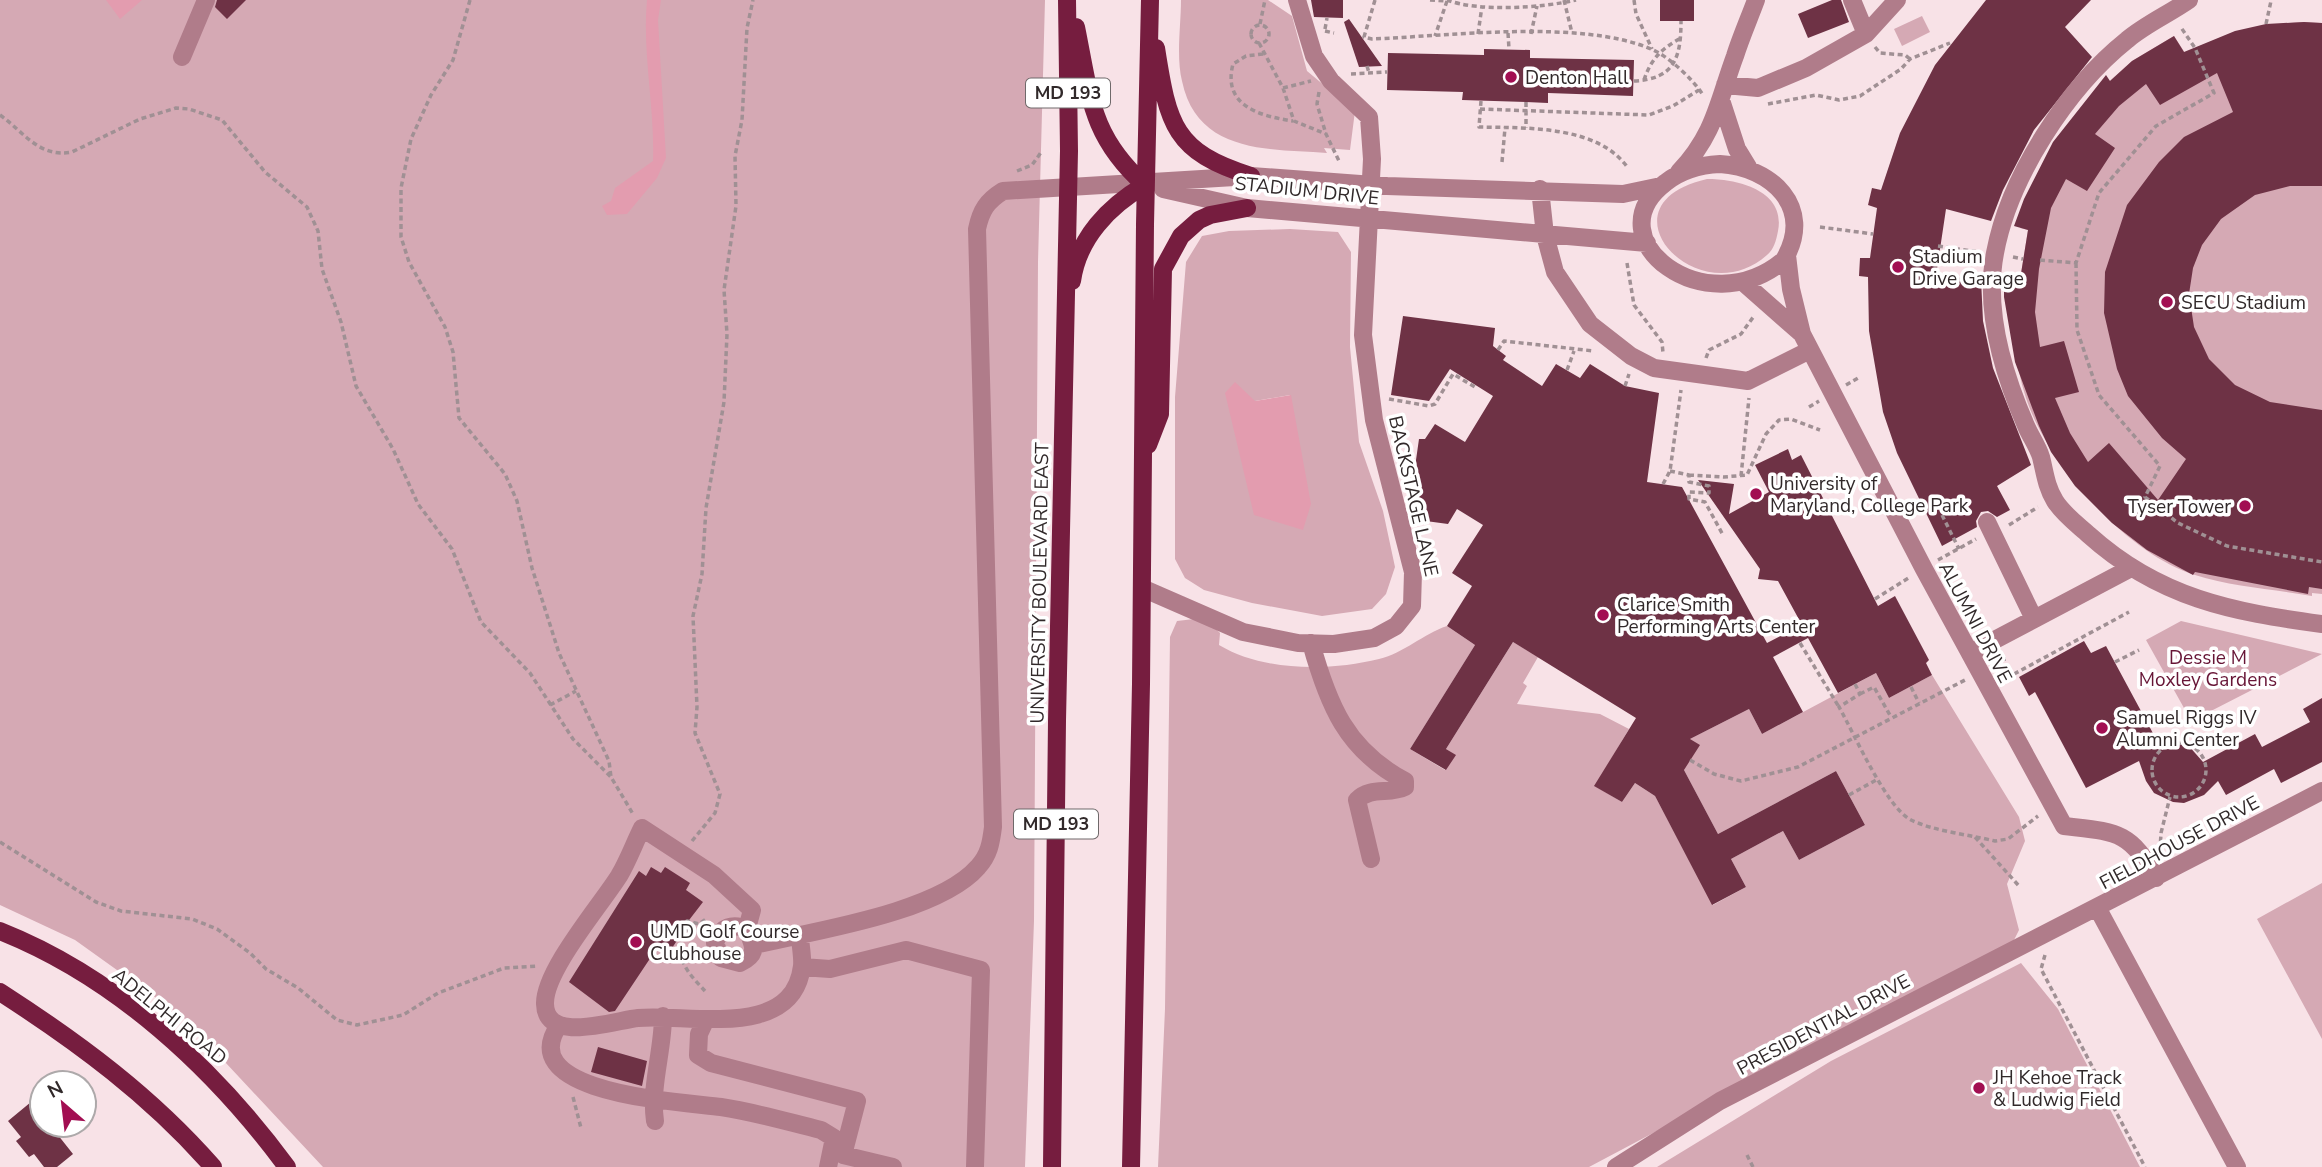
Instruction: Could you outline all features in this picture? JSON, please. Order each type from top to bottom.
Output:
[{"type":"main road","points":[[1069,0],[1094,115],[1107,143],[1146,185]]},
{"type":"main road","name":"UNIVERSITY BOULEVARD EAST","points":[[1052,1167],[1069,0]]},
{"type":"main road","points":[[1131,1167],[1150,3]]},
{"type":"main road","points":[[1150,3],[1167,105],[1178,133],[1203,158],[1251,176]]},
{"type":"main road","points":[[1066,326],[1073,274],[1092,231],[1108,212],[1146,185]]},
{"type":"main road","points":[[1144,455],[1160,414],[1163,269],[1181,236],[1199,220],[1210,215],[1247,208]]},
{"type":"main road","name":"ADELPHI ROAD","points":[[0,931],[67,963],[160,1030],[224,1088],[287,1167]]},
{"type":"main road","points":[[0,992],[115,1071],[185,1136],[213,1167]]},
{"type":"street","points":[[182,57],[206,0]]},
{"type":"street","name":"BACKSTAGE LANE","points":[[1142,588],[1243,632],[1334,644],[1374,638],[1396,626],[1405,616],[1414,598],[1413,572],[1369,396],[1363,335],[1370,186],[1369,117],[1326,75],[1314,56],[1297,0]]},
{"type":"street","points":[[1677,175],[1699,147],[1722,103],[1725,85],[1756,0]]},
{"type":"street","points":[[1852,0],[1866,34]]},
{"type":"street","points":[[1725,85],[1758,88],[1806,68],[1866,34],[1897,0]]},
{"type":"street","points":[[2189,0],[2126,40],[2076,88],[2026,170],[1994,254],[1993,323],[2012,395],[2040,456],[2042,474],[2053,498],[2080,527],[2132,568],[2164,588],[2212,605],[2322,624]]},
{"type":"street","points":[[1722,103],[1737,149],[1748,167]]},
{"type":"street","points":[[1787,255],[1767,274],[1744,283],[1719,285],[1682,278],[1660,262],[1647,243],[1643,228],[1645,206],[1661,186],[1677,175],[1710,164],[1748,167],[1773,181],[1786,197],[1794,221],[1787,255],[1791,289],[1806,342]]},
{"type":"street","name":"STADIUM DRIVE","points":[[1146,185],[1251,176],[1370,186],[1540,189],[1623,194],[1661,186]]},
{"type":"street","points":[[800,934],[802,967],[793,990],[770,1013],[760,1017],[706,1019],[663,1016],[582,1028],[559,1025],[548,1016],[545,1004],[558,965],[620,874],[642,828],[714,875],[752,910],[751,937],[800,934],[896,910],[942,893],[971,874],[990,849],[993,828],[977,229],[980,214],[988,200],[1003,191],[1068,186],[1146,185]]},
{"type":"street","name":"STADIUM DRIVE","points":[[1146,185],[1247,208],[1647,243]]},
{"type":"street","points":[[1540,189],[1545,235],[1555,272],[1590,324],[1624,352],[1664,369],[1752,380],[1806,342]]},
{"type":"street","points":[[1744,283],[1806,342]]},
{"type":"street","name":"ALUMNI DRIVE","points":[[1806,342],[1969,653],[2064,826],[2123,836],[2138,849],[2156,878]]},
{"type":"street","points":[[1989,527],[2034,619]]},
{"type":"street","points":[[1969,653],[2132,568]]},
{"type":"street","points":[[1311,643],[1327,693],[1353,742],[1381,768],[1405,781],[1405,788],[1394,793],[1373,791],[1357,800],[1371,859]]},
{"type":"street","name":"FIELDHOUSE DRIVE","points":[[2055,930],[2322,791]]},
{"type":"street","points":[[2098,909],[2237,1167]]},
{"type":"street","name":"PRESIDENTIAL DRIVE","points":[[1616,1167],[1720,1101],[2055,930]]},
{"type":"street","points":[[802,967],[830,969],[906,950],[981,971],[975,1167]]},
{"type":"street","points":[[655,1121],[652,1101],[663,1041],[663,1016]]},
{"type":"street","points":[[706,1019],[699,1034],[698,1055],[712,1063],[858,1101],[843,1155],[893,1167]]},
{"type":"street","points":[[559,1025],[552,1035],[552,1053],[555,1063],[571,1078],[652,1101],[722,1107],[821,1130],[834,1138],[828,1167]]},
{"type":"path","points":[[470,0],[453,60],[431,95],[411,139],[401,188],[401,237],[409,262],[445,327],[453,352],[459,418],[505,474],[517,501],[532,568],[559,653],[610,761],[611,777]]},
{"type":"path","points":[[681,853],[715,813],[720,794],[695,733],[697,708],[693,616],[702,574],[706,508],[724,402],[727,347],[724,290],[736,206],[735,156],[742,120],[747,28],[753,0]]},
{"type":"path","points":[[1260,24],[1265,0]]},
{"type":"path","points":[[1375,0],[1364,37],[1372,39],[1572,33],[1652,49],[1704,97]]},
{"type":"path","points":[[1430,0],[1482,6],[1537,6],[1576,0]]},
{"type":"path","points":[[1435,36],[1447,0]]},
{"type":"path","points":[[1634,0],[1636,15],[1652,49]]},
{"type":"path","points":[[1564,1],[1572,33]]},
{"type":"path","points":[[2266,24],[2271,1]]},
{"type":"path","points":[[1478,34],[1482,6]]},
{"type":"path","points":[[1531,34],[1537,6]]},
{"type":"path","points":[[2171,11],[2195,48],[2214,93],[2156,126],[2099,193],[2076,263],[2077,330],[2099,396],[2160,466],[2145,497],[2178,523],[2227,546],[2322,562]]},
{"type":"path","points":[[1327,18],[1325,31],[1334,33]]},
{"type":"path","points":[[1634,81],[1659,77],[1672,65],[1680,53],[1681,21]]},
{"type":"path","points":[[1259,43],[1267,40],[1269,34],[1266,26],[1260,24],[1252,28],[1250,34],[1259,43],[1283,88],[1294,121]]},
{"type":"path","points":[[1508,33],[1509,49]]},
{"type":"path","points":[[1866,34],[1880,53],[1905,55],[1910,59]]},
{"type":"path","points":[[1644,80],[1650,63],[1658,53],[1681,38]]},
{"type":"path","points":[[1758,104],[1773,105],[1816,94],[1839,100],[1860,96],[1901,69],[1910,59],[1950,43]]},
{"type":"path","points":[[1264,54],[1246,56],[1233,64],[1229,79],[1234,93],[1246,106],[1266,117],[1294,121],[1326,134]]},
{"type":"path","points":[[1367,66],[1369,73],[1387,72]]},
{"type":"path","points":[[1283,88],[1326,75]]},
{"type":"path","points":[[1326,75],[1317,104],[1326,134],[1339,161]]},
{"type":"path","points":[[1480,109],[1649,114],[1673,106],[1699,90]]},
{"type":"path","points":[[1481,101],[1479,127],[1526,128],[1582,138],[1618,154],[1628,168]]},
{"type":"path","points":[[1526,102],[1526,128]]},
{"type":"path","points":[[0,115],[37,147],[57,155],[72,152],[163,111],[189,108],[208,114],[232,130],[265,172],[307,207],[318,231],[323,269],[341,322],[356,386],[393,449],[418,504],[452,549],[481,622],[530,673],[573,739],[611,777],[642,828]]},
{"type":"path","points":[[1502,162],[1505,128]]},
{"type":"path","points":[[1820,227],[1873,234]]},
{"type":"path","points":[[2040,260],[2076,263]]},
{"type":"path","points":[[1627,263],[1634,305],[1662,342],[1664,369]]},
{"type":"path","points":[[1699,374],[1709,350],[1741,334],[1755,315]]},
{"type":"path","points":[[1498,350],[1504,341],[1574,351],[1596,351]]},
{"type":"path","points":[[1567,370],[1574,351]]},
{"type":"path","points":[[1625,386],[1629,372]]},
{"type":"path","points":[[1389,399],[1429,406],[1435,404],[1454,374],[1475,387],[1476,385]]},
{"type":"path","points":[[1845,386],[1860,377]]},
{"type":"path","points":[[1663,484],[1670,471],[1682,384]]},
{"type":"path","points":[[1741,476],[1750,391]]},
{"type":"path","points":[[1809,407],[1821,400]]},
{"type":"path","points":[[1670,471],[1689,475],[1747,475],[1766,434],[1779,421],[1791,419],[1820,430]]},
{"type":"path","points":[[1689,475],[1689,482],[1709,486],[1709,493],[1689,492],[1689,499],[1705,502],[1723,535]]},
{"type":"path","points":[[1938,560],[1973,541],[1989,527],[2019,520],[2053,498]]},
{"type":"path","points":[[1942,515],[1959,549]]},
{"type":"path","points":[[1969,532],[1973,541]]},
{"type":"path","points":[[1875,599],[1898,584]]},
{"type":"path","points":[[2014,674],[2129,612]]},
{"type":"path","points":[[1800,643],[1899,812],[1913,821],[1995,841],[2008,839],[2042,813]]},
{"type":"path","points":[[2115,662],[2139,650]]},
{"type":"path","points":[[1690,760],[1714,774],[1741,780],[1798,767],[1969,678]]},
{"type":"path","points":[[1855,684],[1860,694]]},
{"type":"path","points":[[1839,707],[1874,687],[1892,718]]},
{"type":"path","points":[[1911,687],[1919,703]]},
{"type":"path","points":[[550,705],[576,691]]},
{"type":"path","points":[[2173,741],[2190,742],[2204,760],[2202,782],[2186,797],[2171,797],[2157,788],[2153,766],[2166,745],[2173,741]]},
{"type":"path","points":[[1849,795],[1878,779]]},
{"type":"path","points":[[2160,853],[2161,833],[2171,797]]},
{"type":"path","points":[[1973,835],[2019,886]]},
{"type":"path","points":[[0,842],[96,902],[121,911],[192,919],[217,929],[250,953],[266,969],[298,988],[337,1020],[357,1025],[403,1015],[438,993],[504,968],[558,965]]},
{"type":"path","points":[[705,991],[687,971],[681,951],[688,933],[687,921],[699,924],[710,917]]},
{"type":"path","points":[[2042,957],[2041,969],[2145,1167]]},
{"type":"path","points":[[571,1078],[574,1106],[581,1128]]},
{"type":"path","points":[[1747,1156],[1753,1167]]},
{"type":"green space","points":[[0,0],[1045,0],[1038,262],[1034,921],[1025,1167],[323,1167],[184,1018],[75,940],[0,905]]},
{"type":"green space","points":[[1181,0],[1268,0],[1292,16],[1307,71],[1355,111],[1350,150],[1324,148],[1327,153],[1260,148],[1219,135],[1203,122],[1190,105],[1180,72]]},
{"type":"green space","points":[[1922,16],[1930,32],[1902,46],[1894,29]]},
{"type":"green space","name":"SECU Stadium","points":[[2322,23],[2322,594],[2312,593],[2312,596],[2195,575],[2169,564],[2143,548],[2093,504],[2052,451],[2026,398],[2013,329],[2011,287],[2019,286],[2028,230],[2020,228],[2103,87],[2132,61],[2174,36],[2185,53],[2243,32],[2272,25]]},
{"type":"green space","points":[[1707,179],[1732,181],[1757,190],[1767,197],[1778,217],[1778,231],[1773,247],[1767,255],[1740,270],[1713,273],[1688,265],[1669,250],[1658,231],[1659,210],[1674,192]]},
{"type":"green space","points":[[1290,229],[1338,232],[1351,252],[1350,347],[1359,442],[1383,511],[1395,567],[1386,594],[1372,609],[1322,616],[1252,603],[1204,590],[1185,578],[1175,559],[1175,397],[1186,262],[1202,236],[1229,231]],"holes":[[[1290,395],[1254,515],[1255,401]]]},
{"type":"green space","points":[[1194,619],[1212,625],[1220,633],[1219,645],[1237,654],[1298,667],[1340,666],[1379,659],[1447,626],[1475,645],[1410,749],[1445,770],[1455,755],[1446,749],[1513,642],[1538,657],[1523,683],[1527,686],[1517,704],[1600,714],[1629,729],[1595,786],[1622,802],[1635,783],[1655,796],[1713,905],[1746,887],[1731,859],[1783,831],[1799,860],[1865,825],[1836,771],[1718,834],[1684,770],[1690,739],[1749,709],[1762,734],[1876,673],[1889,698],[1932,675],[2019,817],[2025,841],[2007,884],[2019,930],[2013,942],[1589,1167],[1158,1167],[1165,1009],[1170,637],[1177,621]]},
{"type":"green space","name":"Dessie M Moxley Gardens","points":[[2181,621],[2322,654],[2209,712],[2184,708],[2146,640]]},
{"type":"green space","points":[[2322,883],[2322,1039],[2257,919]]},
{"type":"green space","name":"JH Kehoe Track & Ludwig Field","points":[[2021,963],[2058,1009],[2140,1167],[1657,1167],[1831,1061]]},
{"type":"shaded area","points":[[106,0],[142,0],[120,19]]},
{"type":"shaded area","points":[[647,0],[661,0],[658,20],[666,158],[657,178],[627,214],[607,215],[602,206],[611,201],[615,188],[653,161],[646,40]]},
{"type":"shaded area","points":[[1235,382],[1255,401],[1291,395],[1311,504],[1303,530],[1254,515],[1225,393]]},
{"type":"building","points":[[217,0],[246,0],[227,19],[215,7]]},
{"type":"building","points":[[1311,0],[1343,0],[1343,18],[1314,17]]},
{"type":"building","points":[[1660,0],[1694,0],[1694,21],[1660,21]]},
{"type":"building","points":[[1832,0],[1841,0],[1849,22],[1808,38],[1798,14]]},
{"type":"building","name":"Stadium Drive Garage","points":[[1986,0],[2091,0],[2065,27],[2092,57],[2034,130],[2003,190],[1991,221],[1946,209],[1936,276],[1981,279],[1983,321],[1993,368],[2031,465],[1997,486],[2010,510],[1997,517],[1988,511],[1981,512],[1976,521],[1977,527],[1942,546],[1897,453],[1883,412],[1869,331],[1868,277],[1859,276],[1860,258],[1870,258],[1877,208],[1868,205],[1872,188],[1881,190],[1900,133],[1935,65]]},
{"type":"building","points":[[1349,19],[1382,66],[1359,67],[1344,22]]},
{"type":"building","name":"SECU Stadium","points":[[2322,23],[2322,186],[2290,186],[2255,195],[2221,219],[2202,245],[2193,268],[2189,294],[2194,327],[2209,359],[2235,385],[2270,402],[2322,410],[2322,589],[2309,587],[2308,594],[2195,572],[2193,575],[2147,550],[2112,523],[2075,486],[2051,452],[2015,362],[2004,297],[2004,287],[2019,286],[2028,230],[2014,226],[2024,199],[2053,142],[2106,75],[2110,81],[2132,61],[2174,36],[2184,52],[2235,31],[2266,24]],"holes":[[[2217,73],[2233,112],[2184,137],[2159,162],[2127,205],[2105,272],[2104,313],[2117,369],[2128,396],[2162,438],[2186,459],[2158,500],[2109,443],[2088,462],[2070,433],[2055,398],[2079,392],[2064,341],[2040,347],[2035,312],[2039,269],[2051,208],[2066,179],[2087,191],[2115,148],[2095,134],[2119,106],[2146,84],[2160,105]]]},
{"type":"building","name":"Denton Hall","points":[[1484,49],[1530,50],[1530,58],[1634,60],[1633,96],[1548,93],[1548,103],[1462,100],[1463,92],[1387,90],[1388,53],[1484,55]]},
{"type":"building","name":"Clarice Smith Performing Arts Center","points":[[1403,316],[1495,328],[1493,346],[1506,356],[1503,360],[1542,386],[1556,364],[1580,378],[1590,364],[1625,386],[1659,393],[1647,482],[1682,487],[1767,643],[1802,625],[1778,581],[1758,579],[1760,569],[1698,480],[1734,484],[1729,514],[1769,492],[1755,465],[1788,449],[1792,460],[1801,455],[1878,606],[1895,596],[1929,660],[1926,663],[1932,675],[1889,698],[1876,673],[1838,693],[1808,638],[1773,657],[1803,712],[1762,734],[1749,709],[1690,739],[1700,745],[1684,770],[1718,834],[1836,771],[1865,825],[1799,860],[1783,831],[1731,859],[1746,887],[1712,905],[1655,796],[1635,783],[1622,802],[1594,786],[1636,718],[1513,642],[1446,749],[1456,755],[1446,770],[1410,749],[1475,645],[1447,626],[1472,586],[1452,573],[1483,525],[1457,509],[1448,524],[1411,519],[1409,509],[1419,439],[1425,439],[1435,424],[1465,442],[1493,396],[1450,369],[1429,401],[1391,395]]},
{"type":"building","name":"Samuel Riggs IV Alumni Center","points":[[2084,641],[2091,653],[2106,646],[2162,750],[2175,744],[2188,745],[2203,762],[2255,734],[2262,747],[2310,722],[2303,709],[2322,698],[2322,762],[2281,783],[2274,769],[2226,795],[2218,781],[2204,795],[2184,803],[2173,802],[2154,793],[2146,781],[2139,761],[2086,788],[2035,692],[2029,696],[2019,677]]},
{"type":"building","name":"UMD Golf Course Clubhouse","points":[[651,867],[661,873],[665,867],[690,883],[686,890],[703,902],[676,937],[678,939],[670,951],[659,945],[615,1011],[609,1012],[569,982],[639,871],[646,876]]},
{"type":"building","points":[[598,1047],[647,1061],[642,1086],[591,1072]]},
{"type":"building","points":[[28,1104],[28,1139],[61,1139],[73,1154],[57,1167],[44,1167],[34,1154],[29,1157],[16,1141],[21,1137],[8,1121]]},
{"type":"place","name":"Denton Hall","points":[[1511,77]]},
{"type":"place","name":"Stadium Drive Garage","points":[[1898,267]]},
{"type":"place","name":"SECU Stadium","points":[[2167,302]]},
{"type":"place","name":"University of Maryland, College Park","points":[[1756,494]]},
{"type":"place","name":"Tyser Tower","points":[[2245,506]]},
{"type":"place","name":"Clarice Smith Performing Arts Center","points":[[1603,615]]},
{"type":"place","name":"Samuel Riggs IV Alumni Center","points":[[2102,728]]},
{"type":"place","name":"UMD Golf Course Clubhouse","points":[[636,942]]},
{"type":"place","name":"JH Kehoe Track & Ludwig Field","points":[[1979,1088]]}]
